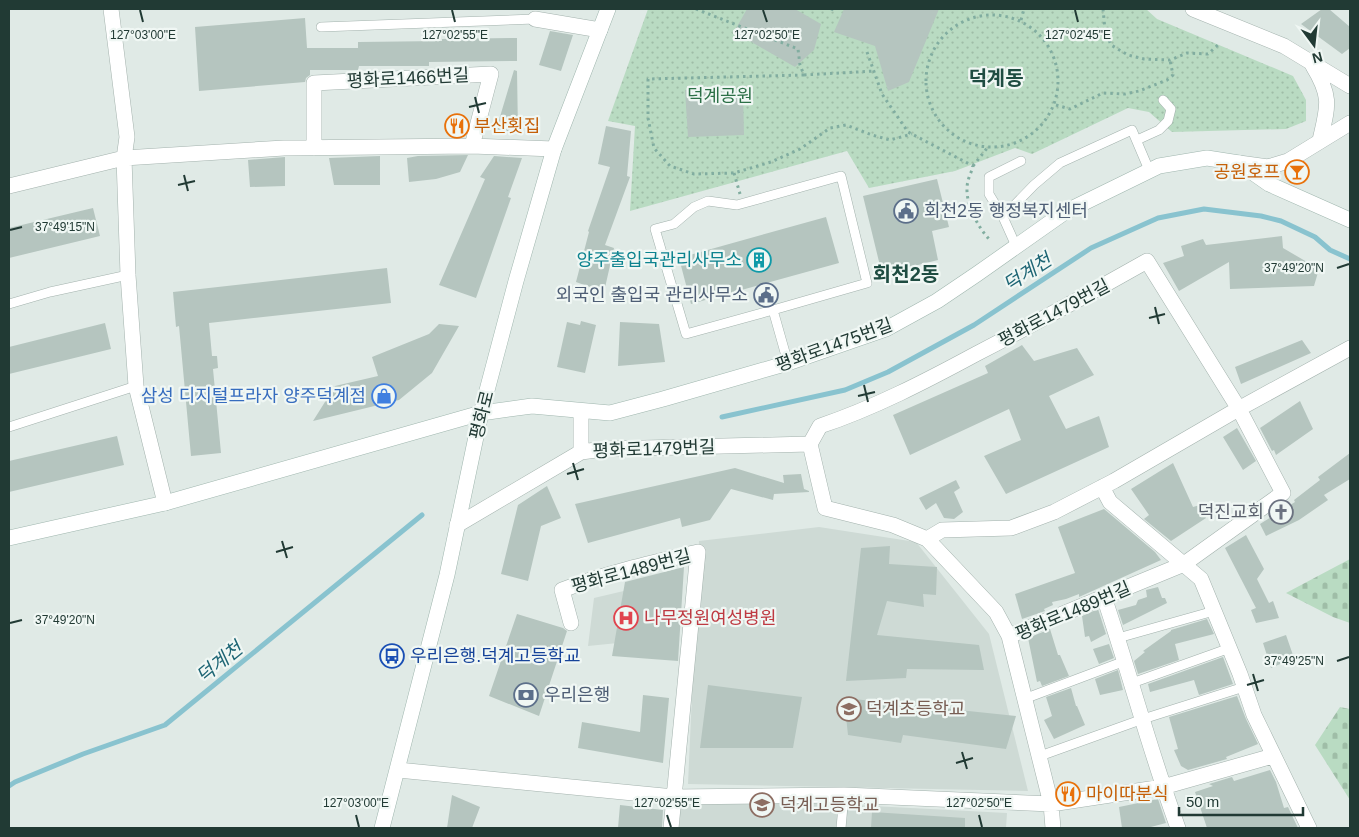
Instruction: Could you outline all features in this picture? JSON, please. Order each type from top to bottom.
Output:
[{"type":"street","points":[[111,9],[127,137],[124,158],[128,275],[136,386],[165,503]]},
{"type":"street","name":"평화로","points":[[382,828],[446,575],[481,413],[554,149],[608,9]]},
{"type":"street","points":[[1193,9],[1284,46],[1350,86]]},
{"type":"street","points":[[535,19],[600,30]]},
{"type":"street","points":[[1310,62],[1324,83],[1328,106],[1320,140]]},
{"type":"street","name":"평화로1466번길","points":[[314,148],[314,83],[491,74],[472,146]]},
{"type":"street","name":"평화로1475번길","points":[[9,538],[165,503],[481,413],[532,406],[582,412],[610,413],[788,363],[886,329],[936,301],[1065,212],[1149,170],[1159,166],[1206,158],[1268,167],[1288,161],[1350,122]]},
{"type":"street","points":[[9,186],[124,158],[284,148],[472,146],[554,149]]},
{"type":"street","name":"평화로1475번길","points":[[1239,163],[1269,184],[1350,220]]},
{"type":"street","name":"평화로1479번길","points":[[457,525],[581,452],[604,449],[810,444],[820,426],[854,415],[943,372],[1071,305],[1147,261],[1239,409]]},
{"type":"street","points":[[927,539],[942,530],[1011,528],[1054,512],[1350,348]]},
{"type":"street","name":"평화로1489번길","points":[[1053,828],[1051,804],[1040,756],[1009,636],[1184,564],[1283,493],[1239,409]]},
{"type":"street","points":[[581,452],[582,412]]},
{"type":"street","points":[[810,444],[825,508],[893,525],[927,539],[996,612],[1009,636]]},
{"type":"street","points":[[1102,487],[1110,502],[1201,579],[1230,648],[1254,715],[1308,828]]},
{"type":"street","name":"평화로1489번길","points":[[571,623],[562,590],[634,567],[698,552],[674,797]]},
{"type":"street","points":[[1104,597],[1163,787],[1178,828]]},
{"type":"street","points":[[398,770],[674,797],[844,795],[1051,804],[1163,787],[1273,756]]},
{"type":"street","points":[[671,828],[674,797]]},
{"type":"lane","points":[[321,27],[535,19]]},
{"type":"lane","points":[[1137,140],[1159,130],[1168,122],[1171,109],[1163,100]]},
{"type":"lane","points":[[1003,217],[1034,185],[1060,163],[1132,130],[1149,170]]},
{"type":"lane","points":[[1016,246],[1003,217],[989,194],[990,177],[1021,161]]},
{"type":"lane","points":[[840,176],[866,283],[773,310],[686,334],[655,229],[674,224],[694,207],[708,201],[730,205],[742,204],[840,176]]},
{"type":"lane","points":[[9,304],[50,292],[128,275]]},
{"type":"lane","points":[[773,310],[788,363]]},
{"type":"lane","points":[[9,427],[136,386]]},
{"type":"lane","points":[[1118,638],[1214,610]]},
{"type":"lane","points":[[1132,683],[1230,648]]},
{"type":"lane","points":[[1024,699],[1125,661]]},
{"type":"lane","points":[[1040,756],[1143,718],[1244,687]]},
{"type":"lane","points":[[841,828],[844,795]]},
{"type":"path","points":[[696,9],[798,49],[800,65],[804,75]]},
{"type":"path","points":[[978,9],[978,15]]},
{"type":"path","points":[[1021,20],[1024,9]]},
{"type":"path","points":[[1103,9],[1105,30],[1111,46],[1144,59],[1170,60],[1187,53],[1208,54],[1219,44]]},
{"type":"path","points":[[978,15],[1021,20],[1041,37],[1056,57],[1060,80],[1056,105],[1037,127],[1018,142],[988,147],[962,143],[942,128],[927,101],[927,68],[936,42],[957,23],[978,15]]},
{"type":"path","points":[[867,52],[882,94],[908,132],[974,166]]},
{"type":"path","points":[[1056,105],[1070,109],[1103,94],[1125,94],[1139,91],[1167,80],[1173,75],[1170,60]]},
{"type":"path","points":[[874,71],[804,75],[648,79],[648,118],[654,148],[670,166],[694,174],[734,173],[771,162],[800,149],[830,128],[846,125],[890,140],[912,134]]},
{"type":"path","points":[[988,147],[974,166],[967,183],[970,206],[979,229],[989,239]]},
{"type":"path","points":[[734,173],[742,204]]},
{"type":"shaded area","name":"덕계초등학교","points":[[819,527],[916,542],[989,634],[1028,791],[688,784],[699,541]]},
{"type":"shaded area","name":"나무정원여성병원","points":[[662,582],[658,639],[588,646],[594,598]]},
{"type":"shaded area","name":"덕계고등학교","points":[[681,796],[1007,813],[1006,828],[679,828]]},
{"type":"green space","name":"덕계공원","points":[[648,9],[1146,9],[1157,19],[1293,76],[1306,100],[1306,121],[1286,129],[1172,132],[1149,112],[1128,108],[1032,154],[1015,148],[955,171],[869,188],[847,151],[630,211],[635,126],[608,121]]},
{"type":"green space","points":[[1350,559],[1350,623],[1333,617],[1286,593]]},
{"type":"green space","points":[[1340,707],[1350,709],[1350,800],[1315,745]]},
{"type":"building","points":[[747,9],[795,9],[821,24],[814,50],[795,67],[734,32]]},
{"type":"building","points":[[844,9],[939,9],[909,82],[888,91],[875,46],[834,32]]},
{"type":"building","points":[[1322,9],[1329,9],[1350,27],[1350,48],[1342,54],[1301,24]]},
{"type":"building","points":[[305,18],[307,48],[358,48],[358,42],[517,38],[517,61],[429,62],[429,66],[359,66],[358,70],[310,70],[310,75],[306,78],[305,82],[199,91],[195,27]]},
{"type":"building","points":[[550,31],[573,35],[561,71],[539,65]]},
{"type":"building","points":[[514,70],[517,71],[518,132],[496,130]]},
{"type":"building","points":[[685,90],[743,92],[744,135],[688,137]]},
{"type":"building","points":[[606,126],[631,131],[627,176],[630,177],[605,245],[614,248],[604,292],[576,282],[588,231],[610,167],[598,164]]},
{"type":"building","points":[[468,155],[460,172],[436,179],[409,182],[407,158]]},
{"type":"building","points":[[380,156],[380,185],[334,185],[329,158]]},
{"type":"building","points":[[494,156],[522,158],[508,197],[511,198],[476,298],[439,285],[485,179],[480,177]]},
{"type":"building","points":[[285,157],[285,186],[250,187],[248,160]]},
{"type":"building","name":"회천2동 행정복지센터","points":[[937,179],[949,227],[932,231],[938,260],[882,274],[863,196]]},
{"type":"building","points":[[93,208],[100,236],[9,258],[9,228]]},
{"type":"building","name":"양주출입국관리사무소","points":[[826,217],[839,263],[691,304],[679,258]]},
{"type":"building","points":[[1282,236],[1283,248],[1319,269],[1314,286],[1230,289],[1229,262],[1179,291],[1163,263],[1184,256],[1181,246],[1203,239],[1206,245]]},
{"type":"building","points":[[387,268],[391,303],[209,323],[212,356],[217,356],[218,368],[213,369],[221,453],[191,456],[179,326],[176,327],[173,292]]},
{"type":"building","points":[[581,321],[596,325],[585,373],[557,367],[567,322],[580,325]]},
{"type":"building","points":[[620,322],[659,324],[665,362],[618,366]]},
{"type":"building","points":[[105,323],[111,349],[9,374],[9,347]]},
{"type":"building","points":[[439,324],[459,326],[432,373],[399,400],[313,421],[335,386],[378,376],[372,357],[429,334]]},
{"type":"building","points":[[1302,340],[1311,353],[1241,384],[1235,367]]},
{"type":"building","points":[[1022,345],[1034,361],[1077,348],[1094,375],[1049,396],[1066,429],[1099,416],[1109,447],[1006,494],[984,456],[1021,440],[1009,409],[910,455],[893,415],[988,373],[985,366]]},
{"type":"building","points":[[1300,401],[1313,429],[1276,455],[1260,428]]},
{"type":"building","points":[[1237,428],[1256,461],[1243,470],[1223,437]]},
{"type":"building","points":[[117,436],[124,465],[9,492],[9,461]]},
{"type":"building","points":[[1350,453],[1350,479],[1324,495],[1328,500],[1299,520],[1266,536],[1260,524],[1295,502],[1294,500],[1320,480],[1318,477]]},
{"type":"building","points":[[1173,463],[1193,507],[1200,505],[1206,518],[1171,541],[1144,519],[1149,515],[1131,489]]},
{"type":"building","points":[[735,468],[784,483],[783,475],[801,474],[804,489],[809,492],[774,494],[773,500],[731,489],[710,520],[682,527],[680,518],[588,543],[575,504]]},
{"type":"building","points":[[956,480],[960,488],[954,492],[963,512],[954,519],[944,518],[936,503],[926,510],[919,498]]},
{"type":"building","points":[[547,486],[561,518],[541,526],[528,581],[501,574],[518,505]]},
{"type":"building","points":[[1104,509],[1155,552],[1161,560],[1079,597],[1079,594],[1052,602],[1053,605],[1044,609],[1045,611],[1022,619],[1015,594],[1075,573],[1058,527]]},
{"type":"building","points":[[1246,535],[1264,569],[1257,579],[1269,603],[1273,601],[1279,618],[1256,623],[1251,610],[1256,608],[1225,548]]},
{"type":"building","points":[[890,546],[889,564],[937,567],[936,595],[923,594],[924,607],[887,601],[877,635],[979,645],[984,670],[907,669],[906,678],[846,681],[861,548]]},
{"type":"building","points":[[684,567],[678,661],[612,656],[625,582]]},
{"type":"building","points":[[1158,587],[1162,598],[1165,598],[1167,603],[1123,625],[1118,610],[1136,605],[1138,600],[1147,597],[1146,590]]},
{"type":"building","points":[[1098,609],[1106,634],[1091,642],[1089,636],[1085,637],[1082,616]]},
{"type":"building","points":[[517,614],[563,628],[567,631],[539,716],[489,696]]},
{"type":"building","points":[[1207,619],[1214,634],[1175,644],[1179,660],[1138,674],[1134,661],[1145,652],[1143,651],[1171,630]]},
{"type":"building","points":[[1050,629],[1058,655],[1060,655],[1069,676],[1042,686],[1040,681],[1037,682],[1028,638]]},
{"type":"building","points":[[1286,635],[1294,658],[1271,668],[1263,643]]},
{"type":"building","points":[[1109,644],[1114,658],[1099,664],[1093,649]]},
{"type":"building","points":[[1223,657],[1233,684],[1199,695],[1194,680],[1150,692],[1148,684]]},
{"type":"building","points":[[1118,670],[1123,690],[1100,695],[1095,679]]},
{"type":"building","points":[[708,685],[802,697],[793,748],[700,748]]},
{"type":"building","points":[[1071,688],[1076,706],[1085,725],[1054,739],[1044,720],[1052,716],[1046,697]]},
{"type":"building","points":[[643,695],[669,698],[663,763],[578,748],[582,722],[640,732]]},
{"type":"building","points":[[1237,696],[1258,744],[1226,757],[1227,759],[1188,770],[1181,766],[1174,750],[1178,749],[1169,717]]},
{"type":"building","points":[[844,698],[1016,716],[1006,749],[903,735],[901,743],[848,735]]},
{"type":"building","points":[[1270,770],[1284,808],[1288,807],[1298,828],[1207,828],[1195,792],[1213,786],[1209,784],[1232,777],[1234,781]]},
{"type":"building","points":[[452,795],[480,807],[472,828],[447,828]]},
{"type":"building","points":[[1158,799],[1166,823],[1147,828],[1122,828],[1119,807]]},
{"type":"building","points":[[620,805],[663,810],[662,828],[618,828]]},
{"type":"building","points":[[872,812],[965,818],[965,828],[871,828]]},
{"type":"waterway","name":"덕계천","points":[[722,417],[845,390],[888,372],[974,325],[1091,248],[1158,218],[1204,209],[1261,216],[1281,221],[1315,237],[1330,250],[1350,259]]},
{"type":"waterway","name":"덕계천","points":[[9,786],[83,754],[165,725],[422,515]]},
{"type":"place","name":"부산횟집","points":[[457,126]]},
{"type":"place","name":"공원호프","points":[[1297,172]]},
{"type":"place","name":"회천2동 행정복지센터","points":[[906,211]]},
{"type":"place","name":"양주출입국관리사무소","points":[[759,260]]},
{"type":"place","name":"외국인 출입국 관리사무소","points":[[766,295]]},
{"type":"place","name":"삼성 디지털프라자 양주덕계점","points":[[384,396]]},
{"type":"place","name":"덕진교회","points":[[1281,512]]},
{"type":"place","name":"나무정원여성병원","points":[[626,618]]},
{"type":"place","name":"우리은행.덕계고등학교","points":[[392,656]]},
{"type":"place","name":"우리은행","points":[[526,695]]},
{"type":"place","name":"덕계초등학교","points":[[849,709]]},
{"type":"place","name":"마이따분식","points":[[1068,794]]},
{"type":"place","name":"덕계고등학교","points":[[762,805]]},
{"type":"district","name":"덕계동","points":[[996,78]]},
{"type":"district","name":"회천2동","points":[[906,274]]}]
